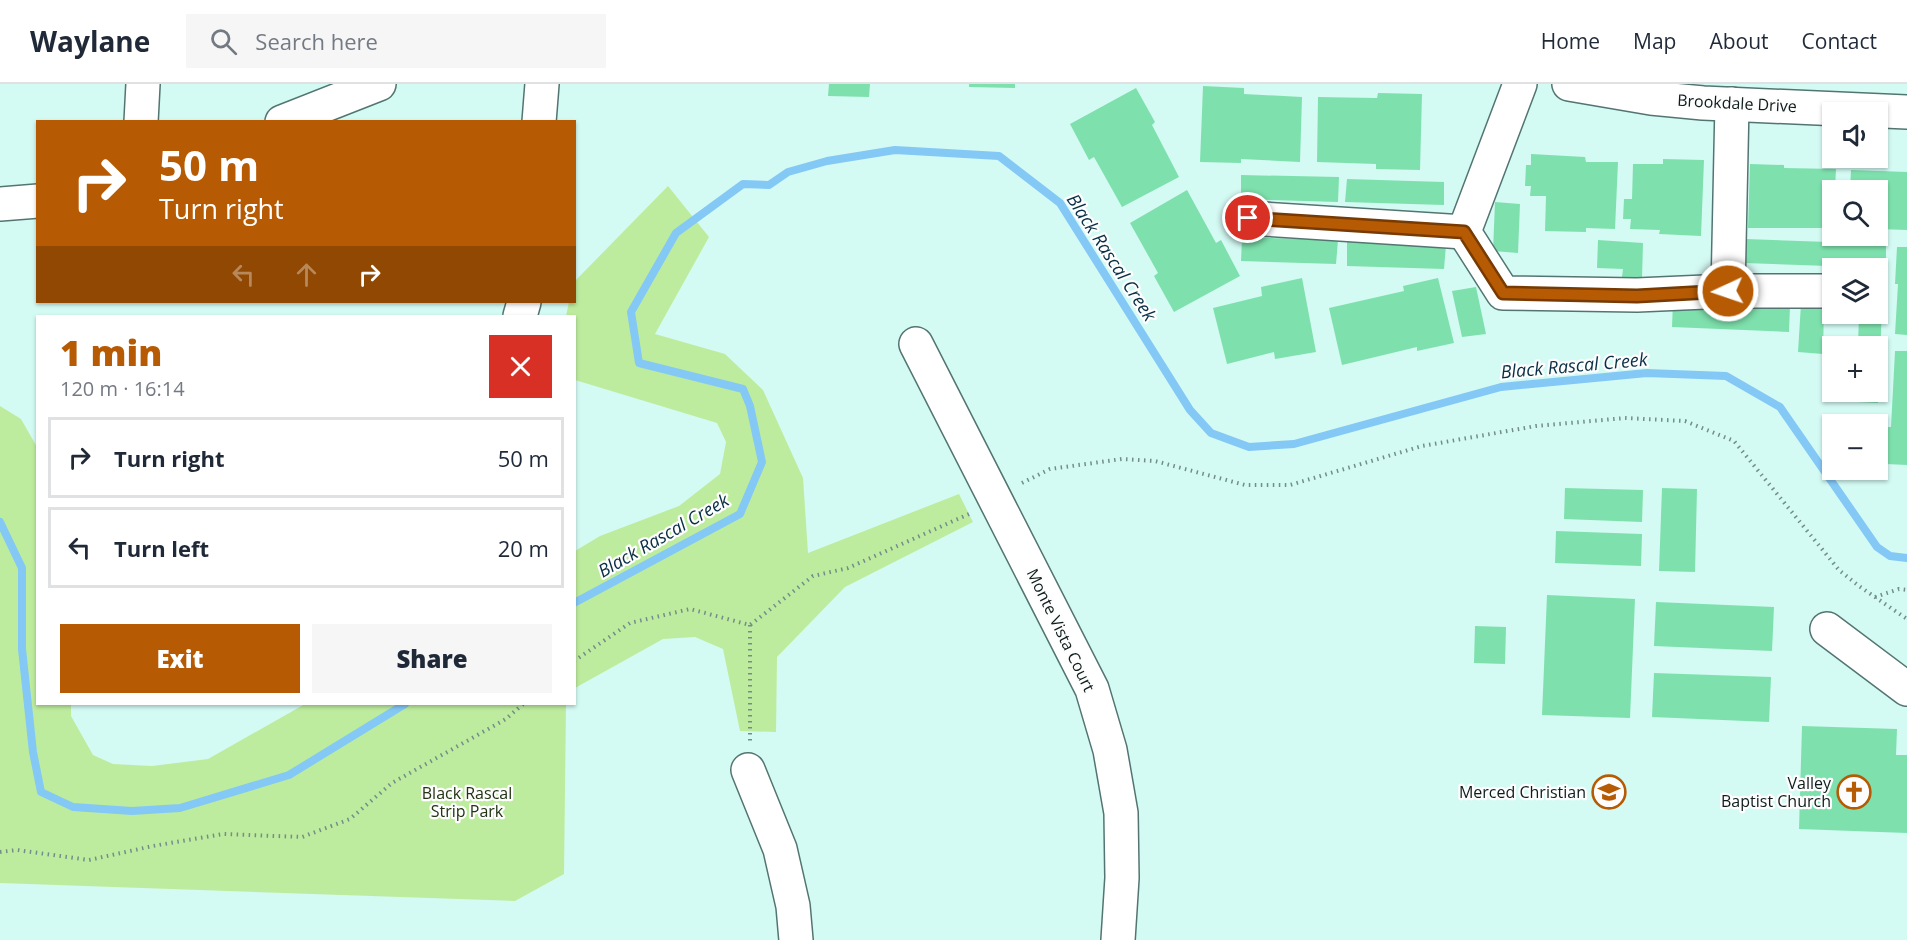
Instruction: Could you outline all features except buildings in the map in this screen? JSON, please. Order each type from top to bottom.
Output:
[{"type":"street","points":[[141,120],[143,84]]},
{"type":"street","points":[[287,120],[380,84]]},
{"type":"street","points":[[539,120],[542,84]]},
{"type":"street","points":[[1464,232],[1520,84]]},
{"type":"street","name":"Brookdale Drive","points":[[1569,84],[1651,98],[1830,96],[1907,112]]},
{"type":"street","points":[[1713,97],[1728,291]]},
{"type":"street","points":[[0,204],[36,201]]},
{"type":"street","points":[[1248,218],[1464,232]]},
{"type":"street","points":[[1464,232],[1503,293],[1637,296],[1728,291],[1822,291]]},
{"type":"street","name":"Monte Vista Court","points":[[916,344],[1092,688],[1110,750],[1121,813],[1122,878],[1118,940]]},
{"type":"street","points":[[1827,629],[1907,689]]},
{"type":"street","points":[[748,770],[780,849],[793,906],[796,940]]},
{"type":"path","points":[[1028,479],[1050,469],[1122,459],[1155,460],[1245,485],[1290,485],[1422,446],[1536,426],[1625,418],[1685,421],[1734,441],[1839,570],[1907,619]]},
{"type":"path","points":[[750,626],[813,576],[848,568],[974,512]]},
{"type":"path","points":[[1875,597],[1899,589],[1907,590]]},
{"type":"path","points":[[576,660],[630,623],[690,609],[750,626]]},
{"type":"path","points":[[748,770],[751,734],[750,626]]},
{"type":"path","points":[[0,852],[17,849],[89,860],[224,834],[302,837],[350,819],[392,783],[506,719],[522,705]]},
{"type":"green space","points":[[668,186],[709,237],[655,334],[725,354],[763,390],[803,478],[808,553],[959,494],[973,522],[845,587],[777,657],[776,732],[740,731],[723,649],[695,637],[663,639],[576,687],[576,550],[600,536],[679,506],[720,474],[726,442],[717,423],[576,380],[576,315],[566,315],[569,303],[576,303],[576,280]]},
{"type":"green space","name":"Black Rascal Strip Park","points":[[0,406],[21,419],[36,445],[36,705],[71,705],[71,716],[93,755],[113,764],[152,766],[208,759],[303,705],[566,705],[564,874],[515,901],[0,883]]},
{"type":"waterway","name":"Black Rascal Creek","points":[[576,602],[740,514],[762,462],[750,406],[743,389],[639,363],[631,312],[676,233],[743,184],[769,185],[788,172],[827,161],[895,150],[999,156],[1060,203],[1190,410],[1211,433],[1249,447],[1294,444],[1501,387],[1647,373],[1726,376],[1780,407],[1877,547],[1890,556],[1907,558]]},
{"type":"waterway","name":"Black Rascal Creek","points":[[0,522],[22,568],[22,649],[33,752],[41,792],[73,807],[132,811],[180,808],[289,775],[403,705]]},
{"type":"place","name":"Merced Christian","points":[[1609,792]]},
{"type":"place","name":"Valley Baptist Church","points":[[1854,792]]},
{"type":"route","points":[[1248,218],[1464,232],[1503,293],[1637,296],[1728,291]]}]
